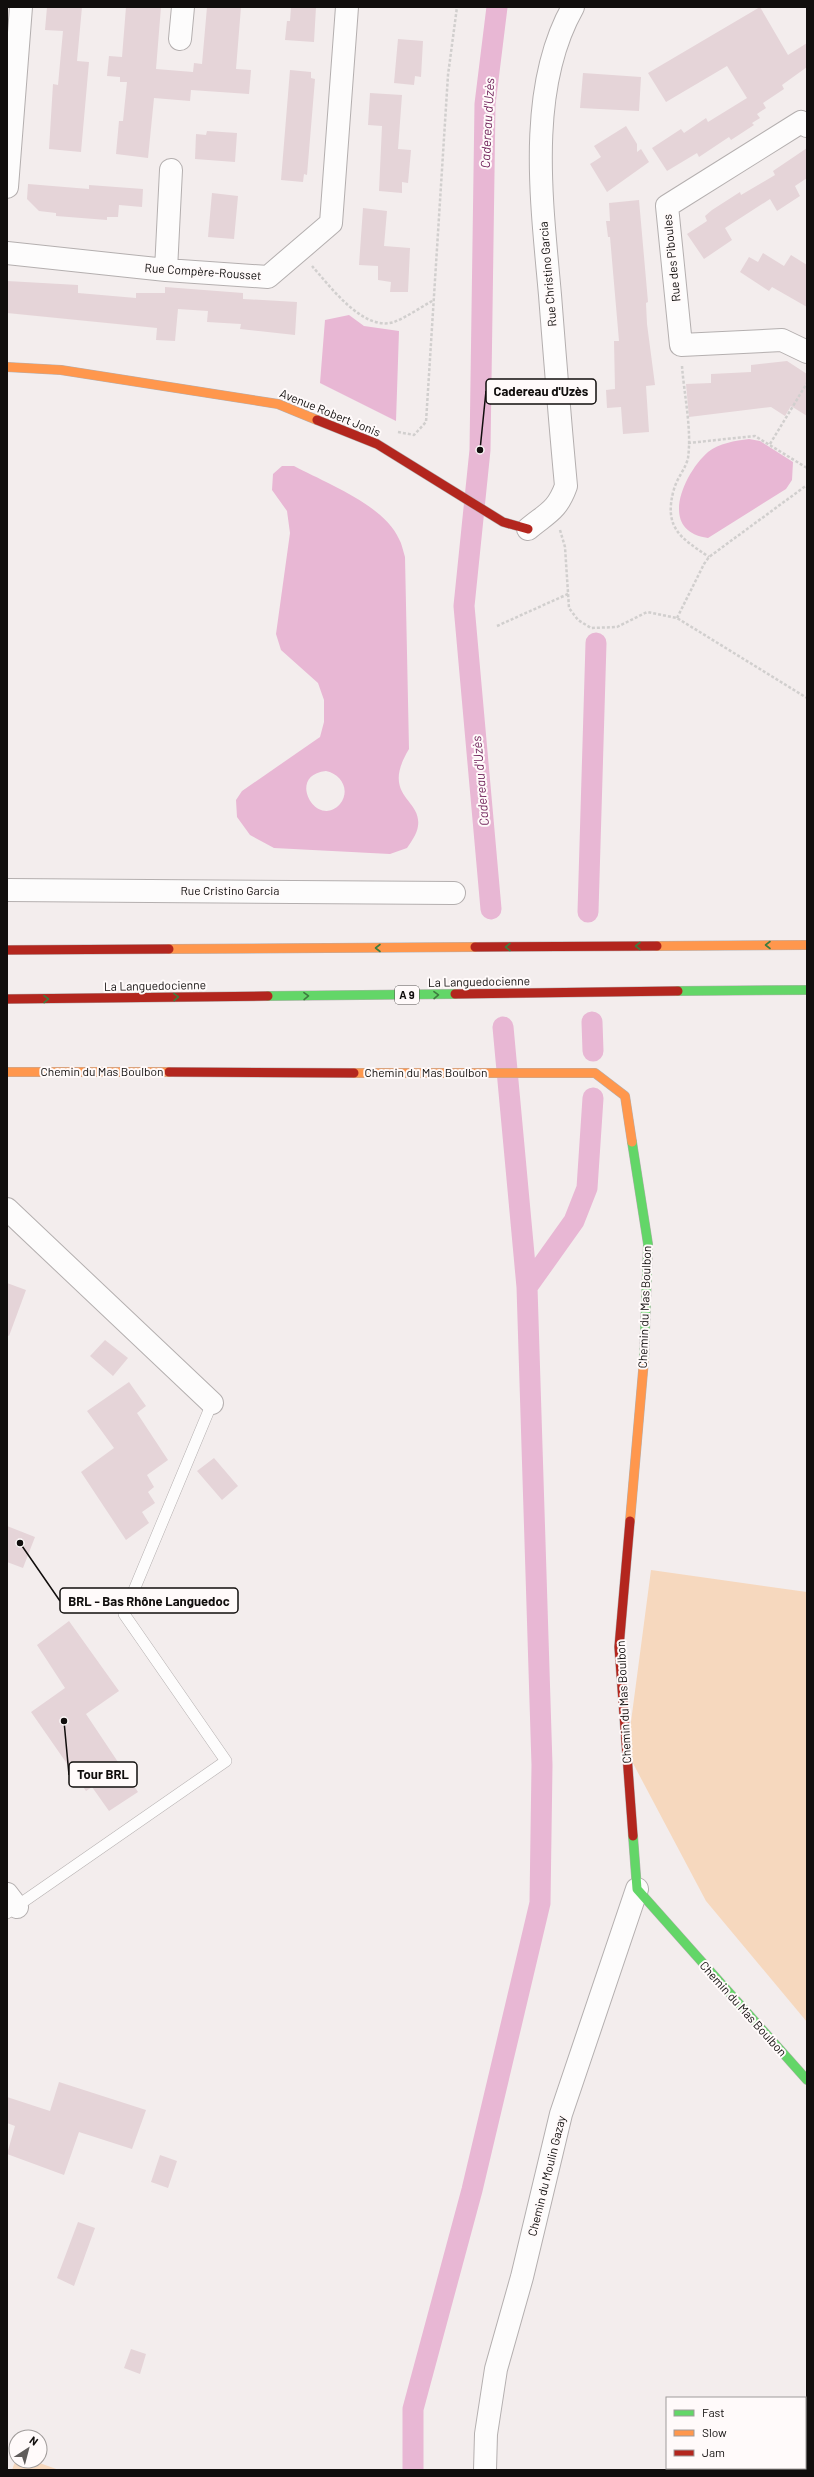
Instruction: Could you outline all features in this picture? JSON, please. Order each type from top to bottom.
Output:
[{"type":"main road","name":"Avenue Robert Jonis","points":[[7,367],[61,370],[278,404],[377,444],[503,522],[528,528]]},
{"type":"main road","points":[[7,950],[807,945]]},
{"type":"main road","name":"La Languedocienne","points":[[7,999],[807,990]]},
{"type":"main road","name":"Chemin du Mas Boulbon","points":[[7,1072],[595,1073],[625,1096],[648,1244],[646,1342],[619,1647],[637,1889],[807,2080]]},
{"type":"street","points":[[7,188],[21,7]]},
{"type":"street","points":[[180,39],[183,7]]},
{"type":"street","name":"Rue Compère-Rousset","points":[[7,253],[166,270],[268,277],[331,223],[347,7]]},
{"type":"street","name":"Rue Christino Garcia","points":[[528,528],[549,515],[560,502],[566,486],[539,164],[547,86],[556,44],[573,7]]},
{"type":"street","name":"Rue des Piboules","points":[[681,345],[667,206],[801,122],[807,126]]},
{"type":"street","points":[[166,270],[171,170]]},
{"type":"street","points":[[681,345],[782,340],[807,352]]},
{"type":"street","name":"Rue Cristino Garcia","points":[[7,890],[454,893]]},
{"type":"street","points":[[7,1209],[212,1403]]},
{"type":"street","name":"Chemin du Moulin Gazay","points":[[486,2470],[486,2434],[496,2369],[522,2276],[562,2114],[637,1889]]},
{"type":"lane","points":[[10,1905],[226,1761],[124,1614],[212,1403]]},
{"type":"path","points":[[392,435],[398,432],[414,435],[426,422],[448,75],[457,7]]},
{"type":"path","points":[[298,251],[349,307],[367,320],[393,322],[434,300]]},
{"type":"path","points":[[681,345],[688,459],[674,488],[671,508],[674,526],[681,538],[709,557]]},
{"type":"path","points":[[770,444],[807,383]]},
{"type":"path","points":[[688,443],[755,436],[807,468]]},
{"type":"path","points":[[677,618],[709,557],[807,485]]},
{"type":"path","points":[[549,515],[560,530],[565,547],[569,608],[578,620],[591,628],[617,627],[647,612],[677,618],[807,698]]},
{"type":"path","points":[[497,626],[568,594]]},
{"type":"shaded area","points":[[349,315],[364,326],[399,331],[396,421],[320,383],[325,320]]},
{"type":"shaded area","points":[[749,439],[760,441],[793,462],[792,480],[786,489],[708,538],[692,533],[683,525],[679,513],[680,500],[684,487],[691,473],[699,461],[717,446]]},
{"type":"shaded area","points":[[282,466],[294,466],[353,496],[368,505],[381,516],[391,527],[402,545],[405,557],[409,749],[401,765],[399,777],[400,787],[418,817],[418,826],[415,835],[407,848],[390,854],[274,848],[250,835],[237,817],[236,800],[242,791],[320,737],[324,722],[324,700],[318,683],[281,650],[276,634],[290,533],[287,511],[272,490],[273,474]],"holes":[[[326,771],[336,775],[343,783],[345,793],[340,804],[331,810],[322,810],[315,806],[309,799],[306,790],[308,782],[314,775]]]},
{"type":"shaded area","points":[[651,1570],[807,1592],[807,2022],[706,1901],[627,1752]]},
{"type":"shaded area","points":[[48,2466],[59,2470],[12,2470],[48,2469]]},
{"type":"building","points":[[47,7],[82,7],[77,61],[89,62],[81,152],[49,149],[53,84],[58,85],[63,31],[45,30]]},
{"type":"building","points":[[126,7],[161,7],[156,69],[193,72],[194,63],[202,64],[207,7],[241,7],[236,69],[251,70],[249,94],[191,90],[190,101],[154,98],[148,158],[116,154],[119,121],[123,121],[127,82],[120,82],[120,77],[107,76],[109,56],[122,57]]},
{"type":"building","points":[[291,7],[316,7],[314,42],[285,40],[287,21],[290,21]]},
{"type":"building","points":[[760,7],[788,55],[807,43],[807,67],[782,85],[784,89],[763,103],[766,108],[757,114],[760,118],[752,123],[754,125],[731,140],[729,137],[699,157],[697,153],[667,171],[652,148],[681,129],[684,133],[706,118],[708,122],[747,98],[727,66],[666,102],[648,73]]},
{"type":"building","points":[[398,39],[423,41],[421,77],[415,76],[414,85],[394,83]]},
{"type":"building","points":[[290,70],[311,72],[311,78],[315,79],[307,175],[304,174],[303,182],[281,180]]},
{"type":"building","points":[[583,73],[641,77],[639,111],[580,108]]},
{"type":"building","points":[[370,93],[402,95],[398,149],[411,150],[408,183],[402,182],[402,193],[379,191],[382,126],[368,125]]},
{"type":"building","points":[[626,126],[637,144],[637,152],[641,149],[649,162],[607,192],[590,164],[601,157],[594,146]]},
{"type":"building","points":[[207,131],[237,133],[235,162],[195,159],[196,134],[206,135]]},
{"type":"building","points":[[807,148],[807,178],[795,186],[800,196],[777,211],[770,199],[725,228],[732,240],[704,259],[687,234],[707,221],[705,216],[712,210],[740,192],[741,195],[775,175],[773,171]]},
{"type":"building","points":[[28,184],[89,189],[89,185],[143,189],[142,207],[119,205],[118,217],[107,217],[107,220],[56,216],[56,213],[39,211],[27,199]]},
{"type":"building","points":[[212,193],[238,196],[234,239],[208,237]]},
{"type":"building","points":[[639,200],[648,302],[646,303],[647,324],[655,385],[646,386],[649,432],[623,434],[621,407],[607,408],[606,390],[615,389],[614,341],[619,341],[610,237],[608,237],[606,221],[610,221],[609,203]]},
{"type":"building","points":[[363,208],[387,211],[384,246],[410,248],[408,292],[390,292],[391,282],[378,280],[378,266],[359,265]]},
{"type":"building","points":[[763,253],[784,266],[791,255],[807,265],[807,307],[772,287],[769,291],[740,272],[749,257],[758,262]]},
{"type":"building","points":[[7,281],[78,285],[78,293],[136,298],[136,293],[165,293],[165,287],[243,293],[243,299],[297,302],[295,335],[240,329],[241,324],[207,322],[208,311],[178,309],[175,341],[156,340],[157,328],[7,313]]},
{"type":"building","points":[[787,361],[807,374],[807,416],[791,406],[785,416],[771,407],[689,417],[686,384],[711,383],[711,374],[751,372],[751,365]]},
{"type":"building","points":[[7,1283],[26,1290],[9,1336],[7,1335]]},
{"type":"building","points":[[105,1340],[128,1358],[113,1376],[90,1356]]},
{"type":"building","points":[[129,1382],[146,1406],[137,1413],[168,1460],[147,1475],[154,1487],[148,1492],[155,1503],[142,1512],[149,1523],[126,1540],[81,1472],[114,1448],[87,1411]]},
{"type":"building","points":[[214,1458],[238,1486],[222,1500],[197,1471]]},
{"type":"building","points":[[7,1526],[35,1537],[23,1568],[7,1562]]},
{"type":"building","points":[[69,1621],[119,1691],[86,1714],[138,1792],[109,1811],[92,1787],[86,1791],[31,1712],[65,1688],[37,1645]]},
{"type":"building","points":[[59,2082],[146,2110],[132,2149],[79,2132],[64,2175],[7,2154],[15,2126],[7,2123],[7,2097],[50,2111]]},
{"type":"building","points":[[160,2155],[177,2161],[168,2188],[151,2182]]},
{"type":"building","points":[[78,2222],[95,2228],[74,2286],[57,2278]]},
{"type":"building","points":[[131,2349],[146,2354],[140,2374],[124,2368]]},
{"type":"waterway","name":"Cadereau d'Uzès","points":[[491,909],[464,606],[480,450],[485,104],[497,7]]},
{"type":"waterway","points":[[588,912],[596,643]]},
{"type":"waterway","points":[[592,1022],[593,1051]]},
{"type":"waterway","points":[[413,2470],[413,2409],[472,2190],[540,1903],[542,1765],[527,1287],[503,1027]]},
{"type":"waterway","points":[[527,1287],[574,1221],[587,1188],[593,1098]]},
{"type":"traffic: fast","points":[[678,991],[807,990]]},
{"type":"traffic: fast","points":[[268,996],[455,994]]},
{"type":"traffic: fast","points":[[632,1142],[648,1244],[644,1360]]},
{"type":"traffic: fast","points":[[633,1836],[637,1889],[807,2080]]},
{"type":"traffic: slow","points":[[7,367],[61,370],[278,404],[317,420]]},
{"type":"traffic: slow","points":[[657,946],[807,945]]},
{"type":"traffic: slow","points":[[169,949],[475,947]]},
{"type":"traffic: slow","points":[[7,1072],[169,1072]]},
{"type":"traffic: slow","points":[[354,1073],[595,1073],[625,1096],[632,1142]]},
{"type":"traffic: slow","points":[[630,1521],[644,1360]]},
{"type":"traffic: jam","points":[[317,420],[377,444],[503,522],[528,529]]},
{"type":"traffic: jam","points":[[475,947],[657,946]]},
{"type":"traffic: jam","points":[[7,950],[169,949]]},
{"type":"traffic: jam","points":[[455,994],[678,991]]},
{"type":"traffic: jam","points":[[7,999],[268,996]]},
{"type":"traffic: jam","points":[[169,1072],[354,1073]]},
{"type":"traffic: jam","points":[[630,1521],[619,1647],[633,1836]]},
{"type":"place","name":"Cadereau d'Uzès","points":[[480,450]]},
{"type":"place","name":"BRL - Bas Rhône Languedoc","points":[[20,1543]]},
{"type":"place","name":"Tour BRL","points":[[64,1721]]}]
